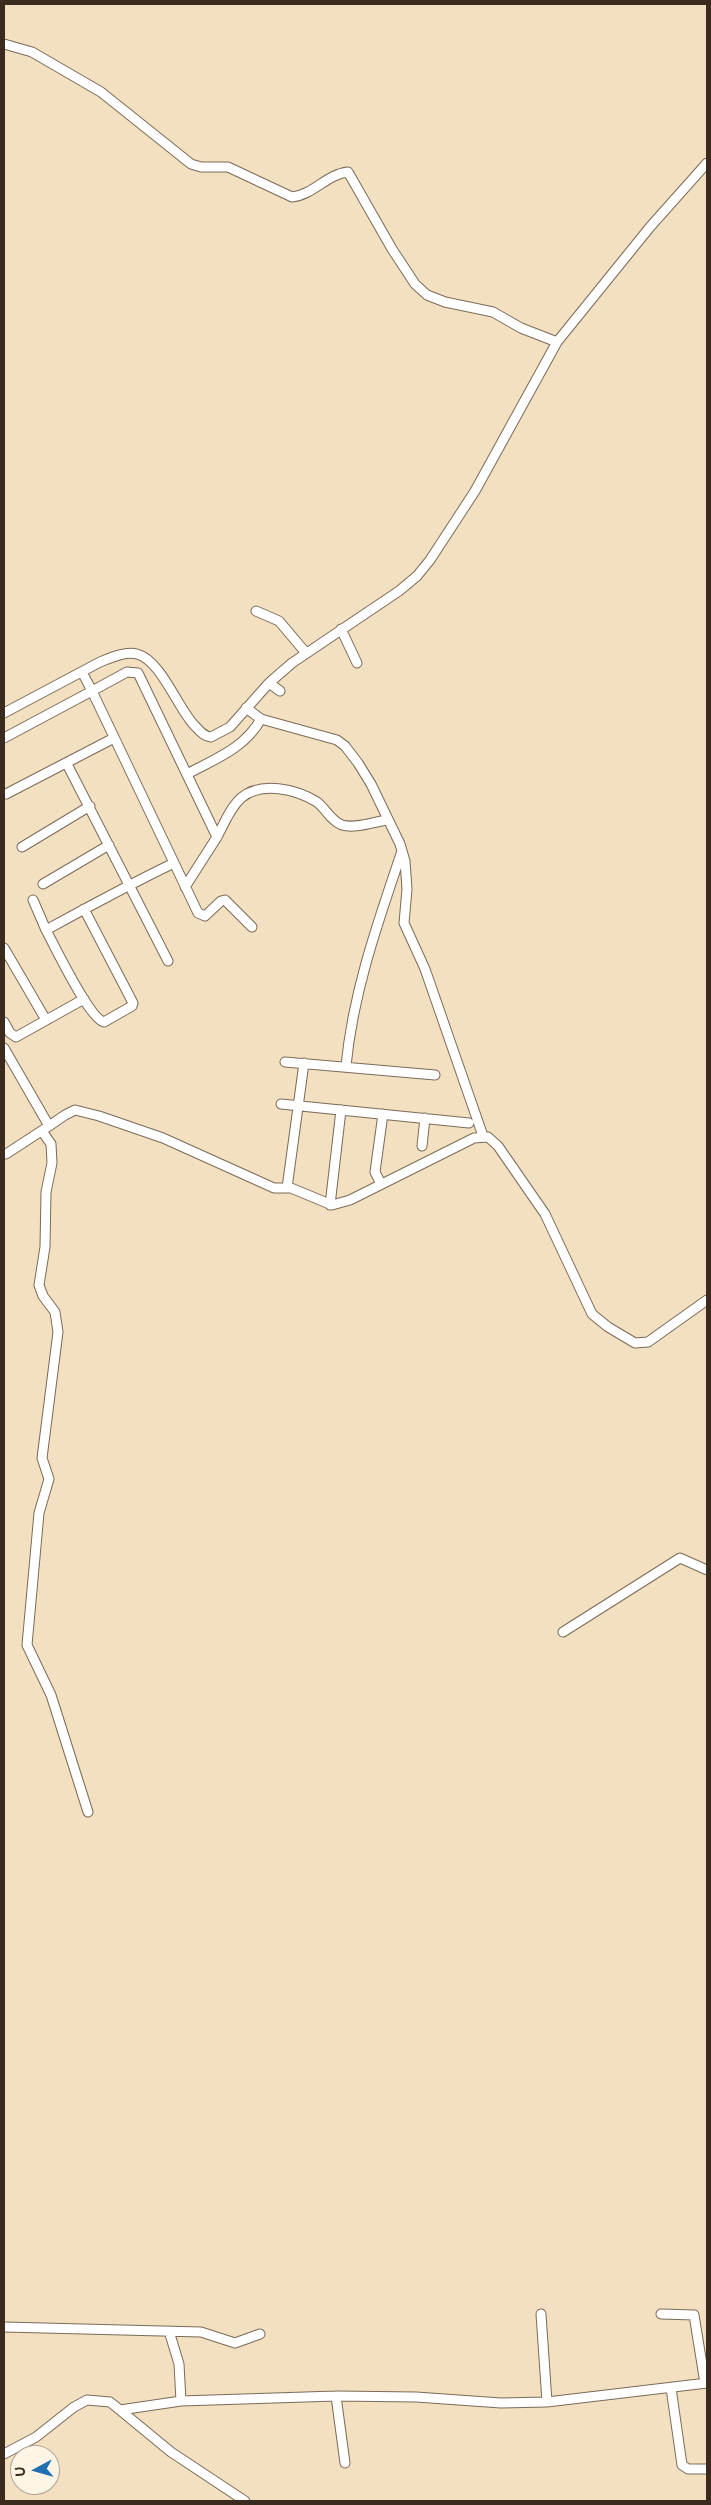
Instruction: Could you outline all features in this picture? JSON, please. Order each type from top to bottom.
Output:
[{"type":"street","points":[[4,44],[32,52],[101,92],[195,166],[228,167],[279,192],[301,195],[336,176],[348,172],[392,249],[415,284],[427,295],[445,302],[493,312],[521,328],[557,342]]},
{"type":"street","points":[[4,713],[113,657],[135,654],[153,665],[190,721],[206,736],[216,735],[230,727],[269,682],[340,629],[399,591],[430,560],[476,491],[557,342],[650,227],[707,163]]},
{"type":"street","points":[[256,611],[279,621],[306,653]]},
{"type":"street","points":[[340,629],[357,663]]},
{"type":"street","points":[[82,672],[174,863],[184,888],[200,916],[205,916],[221,901],[225,900],[252,927]]},
{"type":"street","points":[[4,738],[127,672],[138,673],[217,837]]},
{"type":"street","points":[[269,682],[280,691]]},
{"type":"street","points":[[175,698],[184,693]]},
{"type":"street","points":[[246,708],[261,719],[326,735],[345,746],[371,784],[402,851],[407,872],[404,923],[425,969],[483,1136]]},
{"type":"street","points":[[187,774],[229,752],[246,740],[261,719]]},
{"type":"street","points":[[6,794],[114,738]]},
{"type":"street","points":[[67,764],[168,962]]},
{"type":"street","points":[[184,888],[232,810],[241,798],[251,792],[268,788],[294,792],[316,801],[339,824],[355,826],[387,820]]},
{"type":"street","points":[[22,847],[90,806]]},
{"type":"street","points":[[43,884],[109,846]]},
{"type":"street","points":[[346,1066],[350,1026],[361,976],[402,851]]},
{"type":"street","points":[[46,930],[129,884],[174,863]]},
{"type":"street","points":[[33,900],[46,930],[84,999],[98,1019],[104,1022],[133,1004],[84,909]]},
{"type":"street","points":[[4,948],[46,1020]]},
{"type":"street","points":[[4,1022],[10,1033],[16,1037],[84,999]]},
{"type":"street","points":[[4,1048],[46,1129],[52,1152],[46,1192],[45,1247],[39,1285],[43,1296],[55,1312],[58,1332],[43,1454],[49,1479],[39,1513],[27,1645],[51,1695],[88,1812]]},
{"type":"street","points":[[285,1062],[435,1075]]},
{"type":"street","points":[[287,1188],[304,1063]]},
{"type":"street","points":[[281,1104],[469,1122]]},
{"type":"street","points":[[330,1205],[340,1110]]},
{"type":"street","points":[[5,1153],[46,1129],[64,1114],[79,1111],[163,1138],[274,1188],[287,1188],[330,1205],[350,1200],[474,1138],[488,1137],[498,1146],[540,1208],[573,1271],[592,1314],[608,1327],[635,1343],[648,1342],[707,1300]]},
{"type":"street","points":[[381,1184],[375,1172],[383,1114]]},
{"type":"street","points":[[422,1146],[425,1118]]},
{"type":"street","points":[[563,1632],[680,1558],[707,1570]]},
{"type":"street","points":[[541,2314],[547,2402]]},
{"type":"street","points":[[120,2410],[181,2401],[336,2396],[416,2397],[500,2403],[547,2402],[706,2383],[694,2316],[661,2314]]},
{"type":"street","points":[[4,2327],[200,2332],[236,2343],[260,2334]]},
{"type":"street","points":[[169,2331],[179,2364],[181,2401]]},
{"type":"street","points":[[671,2388],[682,2465],[688,2469],[707,2469]]},
{"type":"street","points":[[336,2396],[345,2463]]},
{"type":"street","points":[[4,2454],[36,2437],[74,2407],[87,2400],[110,2402],[171,2452],[245,2501]]}]
